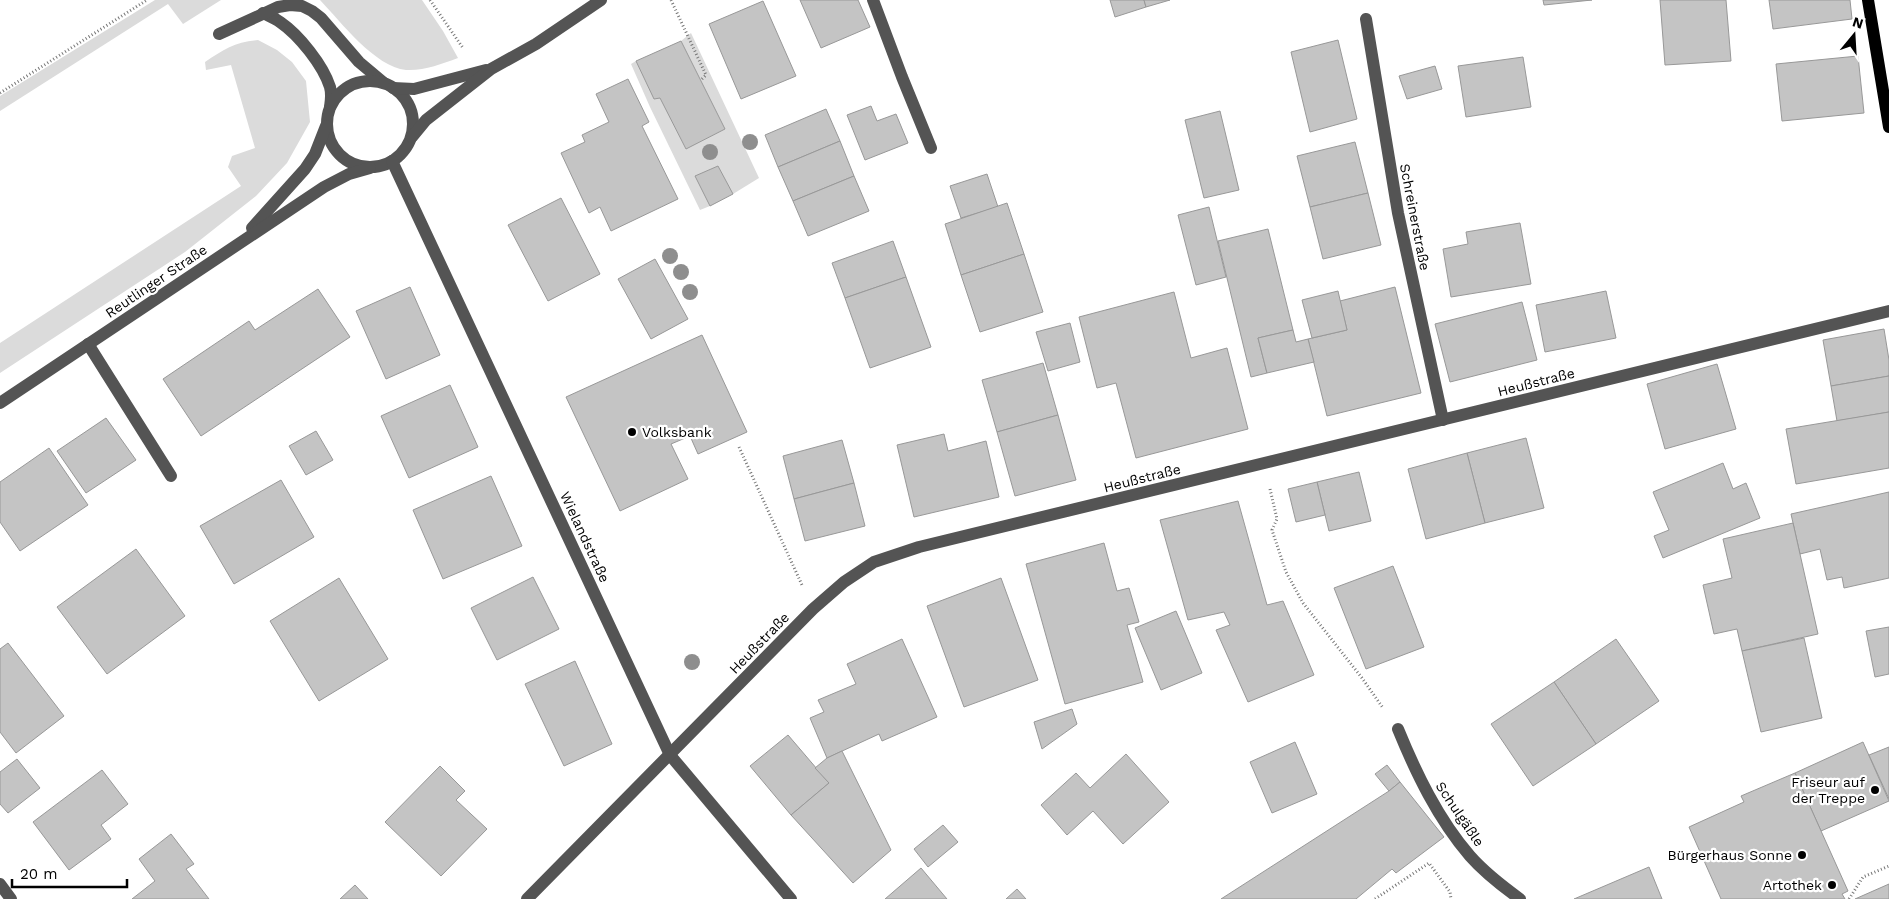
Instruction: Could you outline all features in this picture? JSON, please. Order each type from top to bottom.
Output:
[{"type":"main road","points":[[1868,0],[1889,128]]},
{"type":"street","points":[[263,13],[280,21],[298,37],[315,59],[330,88],[330,107],[326,125],[331,144],[343,159],[361,167],[370,168],[382,166],[392,161],[404,150],[411,137],[426,120],[491,69],[536,44],[602,0]]},
{"type":"street","points":[[873,0],[931,148]]},
{"type":"street","points":[[219,34],[278,7],[302,6],[312,11],[321,18],[363,66],[404,97],[410,109],[413,123],[411,137]]},
{"type":"street","name":"Schreinerstraße","points":[[1366,19],[1398,213],[1443,420]]},
{"type":"street","points":[[330,107],[342,92],[359,82],[378,82],[390,86],[414,89],[491,69]]},
{"type":"street","name":"Reutlinger Straße","points":[[240,241],[305,169],[315,154],[326,125]]},
{"type":"street","name":"Wielandstraße","points":[[392,161],[670,755],[791,899]]},
{"type":"street","name":"Reutlinger Straße","points":[[0,403],[218,258],[240,241],[332,182],[349,174],[370,168]]},
{"type":"street","name":"Heußstraße","points":[[527,899],[812,609],[844,582],[874,562],[919,547],[1889,311]]},
{"type":"street","points":[[88,344],[171,476]]},
{"type":"street","name":"Schulgäßle","points":[[1398,729],[1416,774],[1450,829],[1470,856],[1493,879],[1520,899]]},
{"type":"street","points":[[0,884],[11,899]]},
{"type":"path","points":[[0,93],[147,0]]},
{"type":"path","points":[[430,0],[465,51],[491,69]]},
{"type":"path","points":[[672,0],[706,75],[701,80]]},
{"type":"path","points":[[739,447],[812,609]]},
{"type":"path","points":[[1264,464],[1277,519],[1272,530],[1286,572],[1303,603],[1362,678],[1398,729]]},
{"type":"path","points":[[1375,899],[1429,863],[1450,892],[1451,899]]},
{"type":"path","points":[[1849,899],[1863,877],[1889,866]]},
{"type":"shaded area","points":[[155,0],[221,0],[183,24],[168,4],[0,111],[0,96]]},
{"type":"shaded area","points":[[320,0],[422,0],[458,58],[432,67],[419,69],[406,70],[394,67],[382,61],[359,42]]},
{"type":"shaded area","points":[[691,33],[759,178],[733,194],[718,166],[696,176],[710,206],[700,210],[631,64],[636,61],[654,99],[660,98],[686,149],[725,129],[681,41]]},
{"type":"shaded area","points":[[258,40],[277,50],[292,62],[306,81],[310,122],[287,163],[256,196],[185,252],[0,373],[0,343],[241,186],[228,167],[232,156],[255,148],[231,65],[206,70],[205,62],[230,47],[243,42]]},
{"type":"building","points":[[800,0],[858,0],[870,27],[821,48]]},
{"type":"building","points":[[1110,0],[1144,0],[1146,7],[1115,17]]},
{"type":"building","points":[[1144,0],[1170,0],[1146,7]]},
{"type":"building","points":[[1543,0],[1592,0],[1544,5]]},
{"type":"building","points":[[1660,0],[1726,0],[1731,61],[1665,65]]},
{"type":"building","points":[[1769,0],[1850,0],[1852,19],[1773,29]]},
{"type":"building","points":[[763,1],[796,76],[741,99],[709,24]]},
{"type":"building","points":[[1338,40],[1357,119],[1310,132],[1291,52]]},
{"type":"building","points":[[681,41],[725,129],[686,149],[660,98],[654,99],[636,61]]},
{"type":"building","points":[[1858,56],[1864,113],[1782,121],[1776,64]]},
{"type":"building","points":[[1523,57],[1531,107],[1466,117],[1458,66]]},
{"type":"building","points":[[1435,66],[1442,89],[1407,99],[1399,76]]},
{"type":"building","points":[[628,79],[649,122],[642,126],[678,199],[611,231],[600,207],[589,213],[561,153],[585,142],[582,135],[609,122],[596,94]]},
{"type":"building","points":[[871,106],[877,121],[896,114],[908,143],[865,160],[847,115]]},
{"type":"building","points":[[826,109],[840,141],[778,167],[765,135]]},
{"type":"building","points":[[1220,111],[1239,190],[1204,198],[1185,120]]},
{"type":"building","points":[[840,141],[854,176],[793,201],[778,167]]},
{"type":"building","points":[[1355,142],[1368,193],[1310,207],[1297,156]]},
{"type":"building","points":[[718,166],[733,194],[710,206],[695,176]]},
{"type":"building","points":[[987,174],[998,207],[961,218],[950,186]]},
{"type":"building","points":[[854,176],[869,211],[808,236],[793,201]]},
{"type":"building","points":[[1368,193],[1381,245],[1323,259],[1310,207]]},
{"type":"building","points":[[561,198],[600,274],[548,301],[508,225]]},
{"type":"building","points":[[1007,203],[1024,254],[961,275],[945,224]]},
{"type":"building","points":[[1209,207],[1226,277],[1196,285],[1178,215]]},
{"type":"building","points":[[1520,223],[1531,284],[1451,297],[1443,249],[1468,244],[1466,232]]},
{"type":"building","points":[[1268,229],[1293,330],[1258,338],[1267,373],[1251,377],[1218,241]]},
{"type":"building","points":[[893,241],[906,277],[845,298],[832,263]]},
{"type":"building","points":[[1024,254],[1043,312],[980,332],[961,275]]},
{"type":"building","points":[[655,259],[688,319],[651,339],[618,279]]},
{"type":"building","points":[[906,277],[931,347],[870,368],[845,298]]},
{"type":"building","points":[[410,287],[440,355],[386,379],[356,311]]},
{"type":"building","points":[[1395,287],[1421,393],[1327,416],[1308,339],[1347,330],[1340,301]]},
{"type":"building","points":[[318,289],[350,337],[201,436],[163,379],[249,321],[255,330]]},
{"type":"building","points":[[1338,291],[1347,330],[1312,338],[1302,300]]},
{"type":"building","points":[[1606,291],[1616,338],[1545,352],[1536,305]]},
{"type":"building","points":[[1174,292],[1191,358],[1227,348],[1248,429],[1136,458],[1116,383],[1097,388],[1079,317]]},
{"type":"building","points":[[1522,302],[1537,360],[1450,382],[1435,324]]},
{"type":"building","points":[[1070,323],[1080,362],[1048,371],[1036,332]]},
{"type":"building","points":[[1884,329],[1889,360],[1889,376],[1831,386],[1823,340]]},
{"type":"building","points":[[1293,330],[1296,342],[1308,339],[1314,362],[1267,373],[1258,338]]},
{"type":"building","points":[[702,335],[747,432],[698,454],[690,436],[671,444],[688,479],[620,511],[566,397]]},
{"type":"building","points":[[1043,363],[1058,415],[997,432],[982,380]]},
{"type":"building","points":[[1717,364],[1736,429],[1665,449],[1647,384]]},
{"type":"building","points":[[1889,376],[1889,412],[1837,421],[1831,386]]},
{"type":"building","points":[[450,385],[478,447],[409,478],[381,416]]},
{"type":"building","points":[[1889,412],[1889,468],[1796,484],[1786,429]]},
{"type":"building","points":[[1058,415],[1076,480],[1015,496],[997,432]]},
{"type":"building","points":[[106,418],[136,460],[86,493],[57,451]]},
{"type":"building","points":[[316,431],[333,460],[306,475],[289,446]]},
{"type":"building","points":[[944,434],[948,451],[986,441],[999,497],[914,517],[897,445]]},
{"type":"building","points":[[1526,438],[1544,508],[1485,523],[1467,453]]},
{"type":"building","points":[[842,440],[854,483],[794,499],[783,456]]},
{"type":"building","points":[[49,448],[88,505],[20,551],[0,522],[0,482]]},
{"type":"building","points":[[1467,453],[1485,523],[1426,539],[1408,469]]},
{"type":"building","points":[[1723,463],[1733,489],[1746,483],[1760,518],[1663,558],[1654,536],[1669,530],[1653,492]]},
{"type":"building","points":[[1359,472],[1371,521],[1329,531],[1317,482]]},
{"type":"building","points":[[491,476],[522,546],[443,579],[413,510]]},
{"type":"building","points":[[281,480],[314,537],[234,584],[200,526]]},
{"type":"building","points":[[1317,482],[1325,515],[1296,522],[1288,489]]},
{"type":"building","points":[[854,483],[865,526],[805,541],[794,499]]},
{"type":"building","points":[[1889,492],[1889,578],[1844,588],[1842,577],[1827,580],[1820,549],[1800,554],[1791,514]]},
{"type":"building","points":[[1238,501],[1267,605],[1283,601],[1314,675],[1248,702],[1216,630],[1230,625],[1224,612],[1188,620],[1160,520]]},
{"type":"building","points":[[1793,523],[1818,634],[1742,651],[1737,629],[1714,634],[1703,585],[1732,578],[1723,539]]},
{"type":"building","points":[[1104,543],[1117,591],[1129,588],[1139,622],[1127,625],[1143,682],[1065,704],[1026,564]]},
{"type":"building","points":[[136,549],[185,616],[107,674],[57,607]]},
{"type":"building","points":[[1393,566],[1424,647],[1366,669],[1334,588]]},
{"type":"building","points":[[533,577],[559,629],[497,660],[471,608]]},
{"type":"building","points":[[339,578],[388,659],[319,701],[270,621]]},
{"type":"building","points":[[1001,578],[1038,680],[964,707],[927,606]]},
{"type":"building","points":[[1176,611],[1202,673],[1161,690],[1135,628]]},
{"type":"building","points":[[1889,627],[1889,674],[1875,677],[1866,631]]},
{"type":"building","points":[[1804,638],[1822,718],[1761,732],[1742,651]]},
{"type":"building","points":[[902,639],[937,717],[882,741],[879,734],[827,758],[810,718],[824,712],[818,700],[856,684],[847,664]]},
{"type":"building","points":[[1616,639],[1659,701],[1596,744],[1554,682]]},
{"type":"building","points":[[8,643],[64,716],[16,753],[0,732],[0,649]]},
{"type":"building","points":[[575,661],[612,744],[564,766],[525,684]]},
{"type":"building","points":[[1554,682],[1596,744],[1533,786],[1491,724]]},
{"type":"building","points":[[1072,709],[1077,724],[1042,749],[1034,722]]},
{"type":"building","points":[[788,735],[829,783],[791,815],[750,766]]},
{"type":"building","points":[[1295,742],[1317,794],[1272,813],[1250,762]]},
{"type":"building","points":[[1863,742],[1889,801],[1821,831],[1795,773]]},
{"type":"building","points":[[1889,747],[1889,799],[1869,755]]},
{"type":"building","points":[[842,751],[891,850],[853,883],[791,815],[829,783],[815,768],[827,758]]},
{"type":"building","points":[[1126,754],[1169,802],[1123,844],[1093,811],[1067,835],[1041,805],[1076,773],[1090,788]]},
{"type":"building","points":[[17,759],[40,788],[8,813],[0,804],[0,772]]},
{"type":"building","points":[[1387,765],[1400,782],[1389,791],[1375,774]]},
{"type":"building","points":[[440,766],[465,791],[456,800],[487,829],[441,876],[385,822]]},
{"type":"building","points":[[102,770],[128,804],[101,825],[111,839],[69,870],[33,822]]},
{"type":"building","points":[[1795,773],[1848,891],[1842,894],[1845,899],[1721,899],[1689,827],[1744,802],[1741,796]]},
{"type":"building","points":[[1400,782],[1444,837],[1396,873],[1392,869],[1356,899],[1221,899],[1389,791]]},
{"type":"building","points":[[943,825],[958,842],[928,867],[914,849]]},
{"type":"building","points":[[171,834],[194,864],[186,869],[209,899],[132,899],[155,881],[139,859]]},
{"type":"building","points":[[1649,867],[1662,899],[1574,899]]},
{"type":"building","points":[[921,868],[947,899],[885,899]]},
{"type":"building","points":[[1889,884],[1889,899],[1855,899]]},
{"type":"building","points":[[355,885],[368,899],[340,899]]},
{"type":"building","points":[[1017,889],[1026,899],[1006,899]]},
{"type":"place","name":"Volksbank","points":[[632,432]]},
{"type":"place","name":"Friseur auf der Treppe","points":[[1875,790]]},
{"type":"place","name":"Bürgerhaus Sonne","points":[[1802,855]]},
{"type":"place","name":"Artothek","points":[[1832,885]]}]
